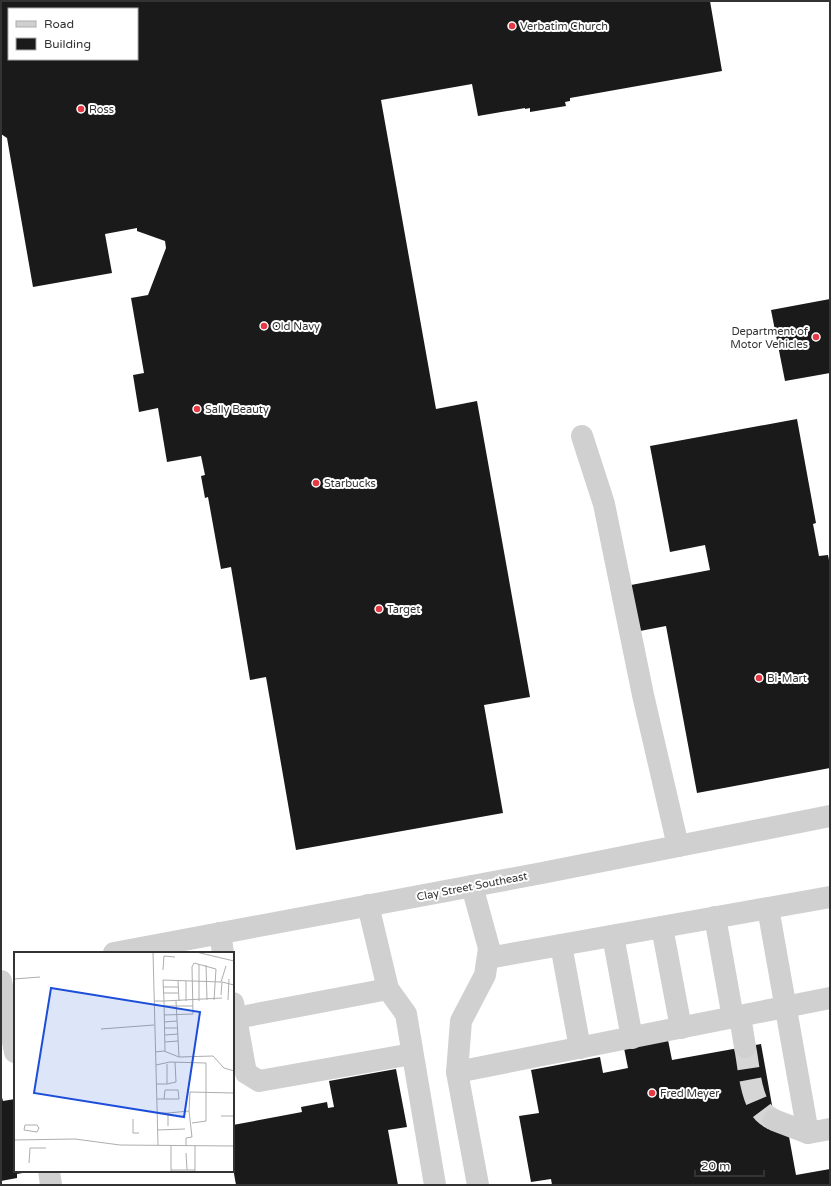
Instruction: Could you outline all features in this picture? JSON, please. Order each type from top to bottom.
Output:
[{"type":"street","points":[[582,436],[604,504],[643,695],[678,846]]},
{"type":"street","name":"Clay Street Southeast","points":[[125,952],[222,943],[368,906],[830,816]]},
{"type":"street","points":[[472,886],[489,948],[485,975],[461,1021],[457,1072],[478,1185]]},
{"type":"street","points":[[488,958],[830,897]]},
{"type":"street","points":[[368,906],[388,989],[406,1014],[435,1185]]},
{"type":"street","points":[[768,908],[808,1133]]},
{"type":"street","points":[[715,918],[745,1047]]},
{"type":"street","points":[[662,927],[681,1028]]},
{"type":"street","points":[[613,936],[632,1038]]},
{"type":"street","points":[[561,946],[580,1048]]},
{"type":"street","points":[[1,974],[14,971]]},
{"type":"street","points":[[1,981],[14,1047]]},
{"type":"street","points":[[388,989],[234,1011],[246,1073],[259,1081],[412,1054]]},
{"type":"street","points":[[457,1072],[830,998]]},
{"type":"street","points":[[1,1058],[14,1055]]},
{"type":"street","points":[[774,1120],[808,1133],[830,1129]]},
{"type":"street","points":[[49,1172],[51,1185]]},
{"type":"building","points":[[1,1],[710,1],[722,71],[570,98],[570,101],[565,102],[566,106],[530,112],[530,108],[525,108],[478,116],[472,84],[381,100],[436,409],[477,401],[530,697],[484,705],[503,813],[296,850],[266,677],[250,680],[231,567],[221,569],[208,497],[205,498],[201,476],[205,475],[201,456],[167,462],[158,408],[139,412],[133,375],[144,373],[131,298],[148,295],[166,248],[165,241],[137,231],[137,228],[105,234],[112,273],[33,287],[7,138],[1,134]]},
{"type":"building","points":[[830,299],[830,373],[785,381],[771,310]]},
{"type":"building","points":[[797,419],[816,523],[813,524],[819,556],[828,555],[830,565],[830,768],[697,793],[666,626],[640,631],[631,585],[710,570],[705,545],[670,552],[650,446]]},
{"type":"building","name":"Fred Meyer","points":[[668,1040],[672,1060],[761,1044],[777,1133],[788,1131],[796,1175],[830,1169],[830,1185],[552,1185],[551,1179],[531,1182],[519,1116],[539,1113],[531,1070],[600,1057],[603,1073],[628,1068],[624,1048]]},
{"type":"building","points":[[396,1069],[407,1127],[388,1130],[398,1185],[236,1185],[234,1172],[234,1125],[302,1112],[301,1107],[327,1102],[328,1108],[334,1107],[329,1081]]},
{"type":"building","points":[[1,1094],[3,1101],[14,1099],[14,1172],[28,1172],[17,1174],[17,1178],[1,1181]]},
{"type":"tunnel","points":[[745,1047],[753,1091],[759,1107],[764,1113],[774,1120]]},
{"type":"place","name":"Verbatim Church","points":[[512,26]]},
{"type":"place","name":"Ross","points":[[81,109]]},
{"type":"place","name":"Old Navy","points":[[264,326]]},
{"type":"place","name":"Department of Motor Vehicles","points":[[816,337]]},
{"type":"place","name":"Sally Beauty","points":[[197,409]]},
{"type":"place","name":"Starbucks","points":[[316,483]]},
{"type":"place","name":"Target","points":[[379,609]]},
{"type":"place","name":"Bi-Mart","points":[[759,678]]},
{"type":"place","name":"Fred Meyer","points":[[652,1093]]}]
